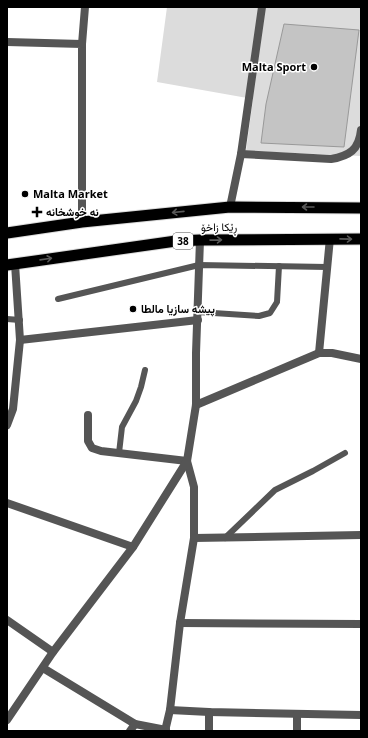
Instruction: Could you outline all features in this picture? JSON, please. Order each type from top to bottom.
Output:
[{"type":"highway","name":"ڕێکا زاخۆ","points":[[7,233],[82,222],[230,207],[361,208]]},
{"type":"highway","name":"ڕێکا زاخۆ","points":[[11,264],[176,241],[330,238],[361,239]]},
{"type":"street","points":[[82,222],[82,44],[85,7]]},
{"type":"street","points":[[230,207],[241,154],[262,7]]},
{"type":"street","points":[[7,42],[82,44]]},
{"type":"street","points":[[241,154],[331,159],[350,154],[358,143],[361,130]]},
{"type":"street","points":[[319,353],[330,238]]},
{"type":"street","points":[[7,720],[53,652],[133,547],[187,461],[196,405],[200,240]]},
{"type":"street","points":[[7,425],[13,409],[20,340],[20,320],[11,264]]},
{"type":"street","points":[[20,340],[198,316]]},
{"type":"street","points":[[196,405],[319,353],[332,353],[361,359]]},
{"type":"street","points":[[88,415],[88,441],[92,448],[101,452],[187,461]]},
{"type":"street","points":[[43,668],[133,728],[165,730],[170,710],[180,623],[194,538],[194,487],[187,461]]},
{"type":"street","points":[[7,503],[133,547]]},
{"type":"street","points":[[194,538],[361,535]]},
{"type":"street","points":[[7,620],[53,652]]},
{"type":"street","points":[[180,623],[361,624]]},
{"type":"street","points":[[170,710],[361,715]]},
{"type":"street","points":[[209,712],[209,731]]},
{"type":"street","points":[[297,714],[297,731]]},
{"type":"lane","points":[[58,299],[199,265],[327,267]]},
{"type":"lane","points":[[198,316],[259,316],[270,313],[277,302],[279,266]]},
{"type":"lane","points":[[7,319],[20,320]]},
{"type":"lane","points":[[119,454],[122,427],[139,394],[145,370]]},
{"type":"lane","points":[[225,538],[275,490],[313,471],[345,452]]},
{"type":"shaded area","points":[[167,7],[361,7],[361,156],[246,151],[253,99],[157,82]]},
{"type":"building","name":"Malta Sport","points":[[284,24],[359,30],[344,147],[261,143],[266,104]]},
{"type":"place","name":"Malta Sport","points":[[314,67]]},
{"type":"place","name":"Malta Market","points":[[25,194]]},
{"type":"place","name":"نه خوشخانه","points":[[37,212]]},
{"type":"place","name":"پيشه سازيا مالطا","points":[[133,309]]}]
